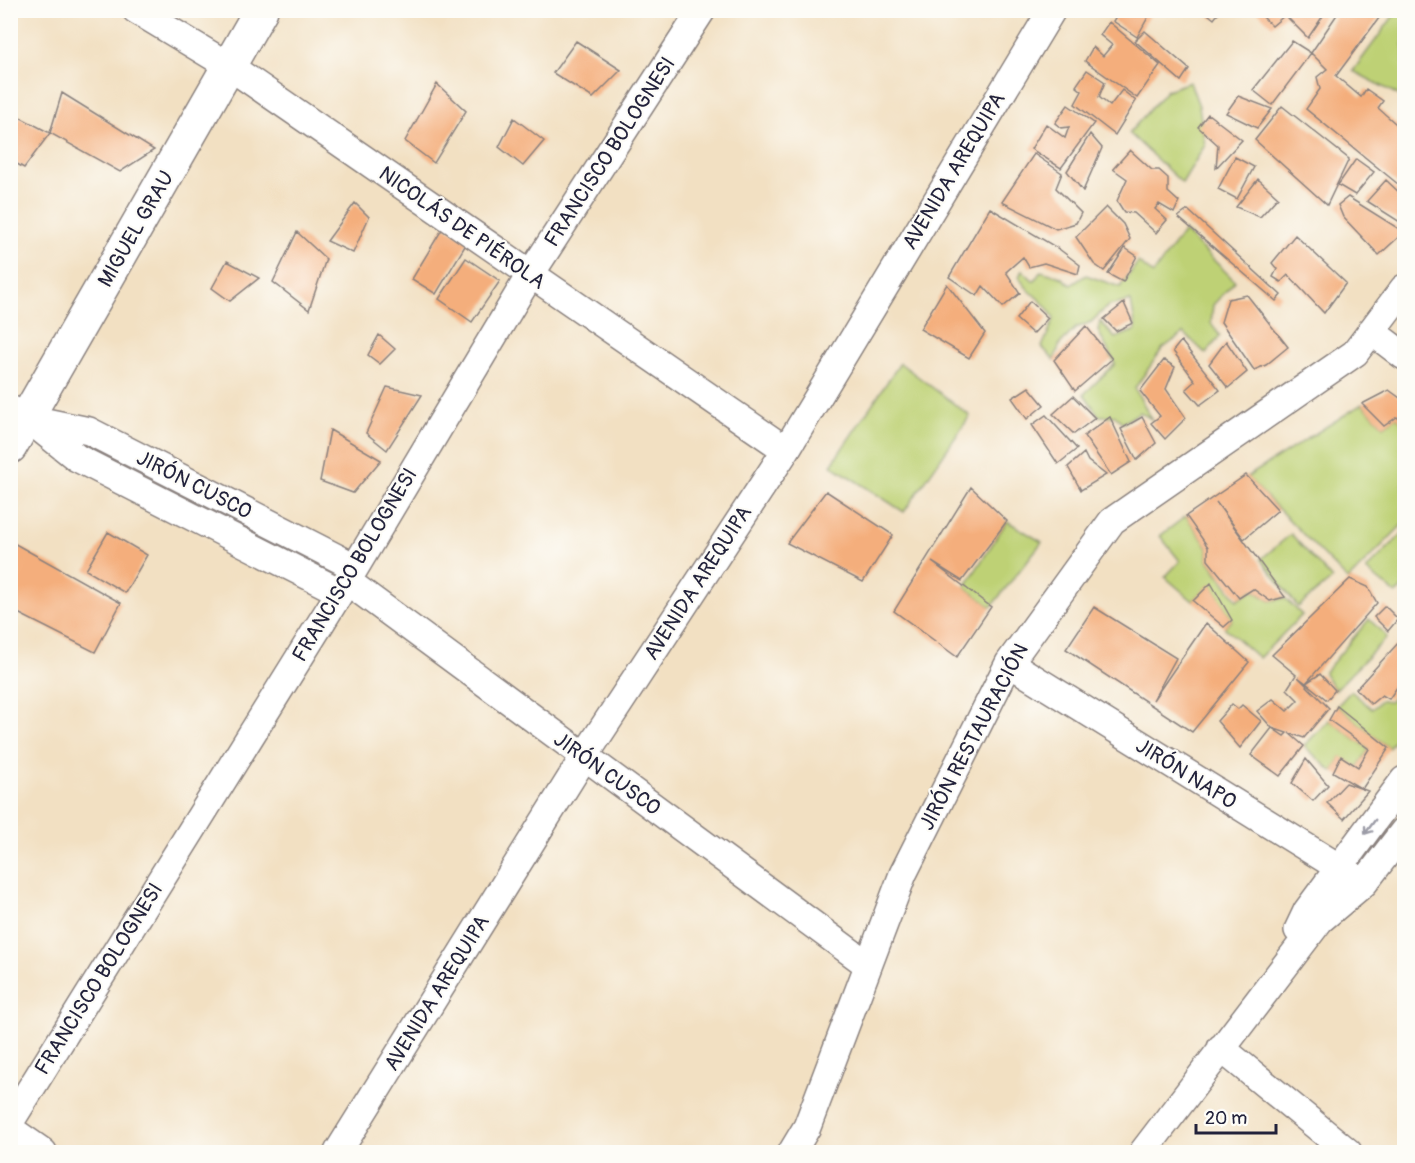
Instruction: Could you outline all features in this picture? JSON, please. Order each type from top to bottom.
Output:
[{"type":"street","name":"NICOLÁS DE PIÉROLA","points":[[136,10],[229,66],[786,450]]},
{"type":"street","name":"MIGUEL GRAU","points":[[10,447],[19,413],[261,10]]},
{"type":"street","name":"FRANCISCO BOLOGNESI","points":[[10,1122],[347,580],[530,275],[702,10]]},
{"type":"street","name":"AVENIDA AREQUIPA","points":[[338,1152],[584,757],[786,450],[1043,13]]},
{"type":"street","name":"JIRÓN RESTAURACIÓN","points":[[792,1152],[807,1126],[903,874],[1009,663],[1112,521],[1355,354],[1404,288]]},
{"type":"street","points":[[1371,331],[1404,356]]},
{"type":"street","name":"JIRÓN CUSCO","points":[[19,413],[88,431],[347,580],[868,965]]},
{"type":"street","name":"JIRÓN NAPO","points":[[1009,663],[1364,883]]},
{"type":"street","points":[[1278,973],[1307,911],[1404,780]]},
{"type":"street","points":[[1143,1152],[1320,920],[1364,883],[1404,831]]},
{"type":"street","points":[[1221,1048],[1348,1152]]},
{"type":"street","points":[[10,1129],[43,1152]]},
{"type":"green space","points":[[1397,11],[1404,11],[1404,93],[1402,97],[1353,71]]},
{"type":"green space","points":[[1190,82],[1199,106],[1205,145],[1182,183],[1129,133],[1167,90]]},
{"type":"green space","points":[[1184,231],[1235,281],[1213,305],[1211,323],[1220,336],[1206,354],[1184,333],[1162,349],[1135,388],[1151,419],[1140,412],[1123,423],[1115,416],[1099,416],[1084,394],[1115,364],[1098,331],[1100,321],[1115,338],[1136,330],[1131,301],[1108,306],[1091,322],[1076,328],[1060,344],[1054,360],[1042,347],[1054,319],[1046,306],[1027,289],[1019,277],[1022,270],[1034,281],[1041,271],[1061,277],[1071,285],[1086,275],[1120,287],[1138,262],[1153,274]]},
{"type":"green space","points":[[900,363],[970,416],[904,512],[831,465]]},
{"type":"green space","points":[[1362,404],[1384,426],[1397,417],[1404,424],[1404,523],[1348,580],[1247,477]]},
{"type":"green space","points":[[1186,516],[1208,547],[1208,560],[1237,600],[1253,590],[1270,601],[1285,598],[1302,615],[1259,658],[1224,627],[1232,620],[1211,584],[1193,601],[1165,577],[1180,561],[1160,536]]},
{"type":"green space","points":[[1007,521],[1042,542],[991,607],[965,587]]},
{"type":"green space","points":[[1404,532],[1404,586],[1396,594],[1366,570]]},
{"type":"green space","points":[[1291,534],[1332,579],[1298,607],[1261,559]]},
{"type":"green space","points":[[1369,619],[1387,637],[1335,690],[1324,673]]},
{"type":"green space","points":[[1404,683],[1404,726],[1389,748],[1337,706],[1351,691],[1372,709],[1381,700],[1390,702]]},
{"type":"green space","points":[[1329,720],[1369,749],[1358,767],[1341,757],[1333,772],[1304,746]]},
{"type":"building","points":[[1120,10],[1152,10],[1137,37],[1113,21]]},
{"type":"building","points":[[1203,10],[1221,10],[1214,19]]},
{"type":"building","points":[[1256,10],[1279,10],[1285,15],[1272,26]]},
{"type":"building","points":[[1280,10],[1327,10],[1308,38]]},
{"type":"building","points":[[1340,10],[1385,10],[1336,76],[1361,97],[1366,89],[1383,101],[1378,108],[1404,131],[1404,189],[1306,109],[1320,89],[1317,77],[1327,69],[1311,53]]},
{"type":"building","points":[[1109,22],[1160,65],[1137,98],[1085,61],[1093,47],[1103,56],[1112,45],[1100,35]]},
{"type":"building","points":[[1145,31],[1189,69],[1181,81],[1135,41]]},
{"type":"building","points":[[576,41],[621,70],[593,98],[553,73]]},
{"type":"building","points":[[1292,41],[1311,53],[1272,105],[1253,90]]},
{"type":"building","points":[[1087,70],[1105,82],[1099,97],[1110,106],[1122,90],[1136,101],[1115,135],[1075,104],[1082,91],[1076,86]]},
{"type":"building","points":[[437,84],[466,111],[434,163],[405,141]]},
{"type":"building","points":[[62,93],[154,150],[120,172],[50,133]]},
{"type":"building","points":[[1238,96],[1272,109],[1257,128],[1226,113]]},
{"type":"building","points":[[1068,105],[1094,123],[1061,168],[1031,149],[1046,124],[1065,138],[1069,127],[1061,128],[1055,123]]},
{"type":"building","points":[[1282,106],[1349,159],[1327,205],[1255,140]]},
{"type":"building","points":[[10,112],[50,133],[24,168],[10,160]]},
{"type":"building","points":[[1208,114],[1242,140],[1216,168],[1218,145],[1198,127]]},
{"type":"building","points":[[514,118],[544,141],[523,166],[499,147]]},
{"type":"building","points":[[1090,134],[1102,148],[1083,191],[1067,171]]},
{"type":"building","points":[[1130,150],[1152,170],[1159,170],[1168,178],[1168,192],[1179,202],[1174,213],[1159,204],[1155,209],[1167,220],[1156,233],[1134,213],[1124,212],[1117,201],[1127,179],[1113,169]]},
{"type":"building","points":[[1034,154],[1062,173],[1056,188],[1081,213],[1076,223],[1056,229],[1002,202]]},
{"type":"building","points":[[1235,157],[1254,167],[1237,199],[1218,189]]},
{"type":"building","points":[[1356,159],[1374,172],[1355,195],[1338,185]]},
{"type":"building","points":[[1258,179],[1278,197],[1260,217],[1236,207]]},
{"type":"building","points":[[1386,180],[1404,197],[1403,224],[1367,201]]},
{"type":"building","points":[[1348,197],[1404,232],[1379,255],[1343,217],[1338,205]]},
{"type":"building","points":[[355,203],[369,217],[353,253],[327,241]]},
{"type":"building","points":[[1106,207],[1123,224],[1130,239],[1104,271],[1094,264],[1076,237]]},
{"type":"building","points":[[990,208],[1059,249],[1080,265],[1078,274],[1044,263],[1029,267],[1023,257],[1006,272],[1020,293],[1003,307],[983,286],[977,296],[949,277]]},
{"type":"building","points":[[1188,210],[1281,295],[1276,301],[1178,217]]},
{"type":"building","points":[[444,226],[468,241],[436,294],[412,279]]},
{"type":"building","points":[[297,232],[326,259],[309,310],[273,282]]},
{"type":"building","points":[[1295,235],[1346,283],[1324,313],[1288,275],[1281,282],[1273,277],[1277,269],[1272,263]]},
{"type":"building","points":[[1125,248],[1137,256],[1123,282],[1108,274]]},
{"type":"building","points":[[466,258],[500,281],[472,322],[439,299]]},
{"type":"building","points":[[227,261],[259,278],[230,301],[212,288]]},
{"type":"building","points":[[947,284],[985,333],[969,358],[920,329]]},
{"type":"building","points":[[1247,295],[1288,347],[1266,365],[1254,370],[1221,322],[1228,299]]},
{"type":"building","points":[[1030,301],[1048,318],[1033,334],[1016,319]]},
{"type":"building","points":[[1124,303],[1133,323],[1116,331],[1104,319]]},
{"type":"building","points":[[1086,326],[1112,359],[1075,391],[1054,360]]},
{"type":"building","points":[[379,335],[395,349],[380,364],[368,355]]},
{"type":"building","points":[[1181,341],[1220,390],[1200,405],[1186,389],[1195,381],[1173,351]]},
{"type":"building","points":[[1226,341],[1247,372],[1228,388],[1209,364]]},
{"type":"building","points":[[1164,360],[1175,367],[1166,389],[1186,418],[1165,439],[1151,423],[1160,416],[1140,391]]},
{"type":"building","points":[[387,387],[422,395],[387,450],[366,433]]},
{"type":"building","points":[[1029,387],[1044,405],[1027,419],[1012,398]]},
{"type":"building","points":[[1389,390],[1404,401],[1404,424],[1397,417],[1384,426],[1362,404]]},
{"type":"building","points":[[1073,396],[1095,418],[1074,434],[1053,414]]},
{"type":"building","points":[[1046,415],[1077,449],[1058,464],[1032,425]]},
{"type":"building","points":[[1110,417],[1131,462],[1111,475],[1084,436]]},
{"type":"building","points":[[1142,417],[1156,443],[1137,460],[1121,429]]},
{"type":"building","points":[[330,430],[381,460],[353,493],[320,481]]},
{"type":"building","points":[[1084,453],[1088,461],[1106,475],[1081,490],[1068,467]]},
{"type":"building","points":[[1246,475],[1278,510],[1244,539],[1216,502],[1285,597],[1270,601],[1253,589],[1239,598],[1208,560],[1208,547],[1186,516]]},
{"type":"building","points":[[971,487],[1007,521],[962,581],[932,562],[991,607],[957,657],[894,611]]},
{"type":"building","points":[[826,491],[893,535],[863,582],[787,543]]},
{"type":"building","points":[[108,532],[147,555],[125,593],[86,570]]},
{"type":"building","points":[[10,541],[121,603],[95,652],[10,609]]},
{"type":"building","points":[[1350,579],[1368,587],[1377,603],[1306,683],[1298,677],[1329,708],[1304,738],[1289,733],[1304,746],[1280,776],[1251,755],[1272,728],[1257,711],[1273,699],[1287,711],[1298,700],[1287,689],[1296,675],[1272,655]],"holes":[[[1272,728],[1287,733],[1284,736]]]},
{"type":"building","points":[[1211,583],[1232,620],[1224,627],[1193,601]]},
{"type":"building","points":[[1385,606],[1398,619],[1388,631],[1374,617]]},
{"type":"building","points":[[1094,607],[1176,658],[1153,700],[1206,623],[1249,662],[1192,732],[1066,649]]},
{"type":"building","points":[[1400,641],[1404,644],[1404,677],[1389,699],[1382,695],[1371,704],[1356,689]]},
{"type":"building","points":[[1320,674],[1335,690],[1327,700],[1306,683]]},
{"type":"building","points":[[1232,704],[1238,709],[1242,705],[1261,721],[1240,748],[1217,721]]},
{"type":"building","points":[[1337,706],[1389,748],[1362,789],[1333,772],[1341,756],[1358,767],[1369,749],[1329,720]]},
{"type":"building","points":[[1306,759],[1328,785],[1313,801],[1292,783]]},
{"type":"building","points":[[1346,783],[1368,791],[1344,819],[1327,803]]}]
